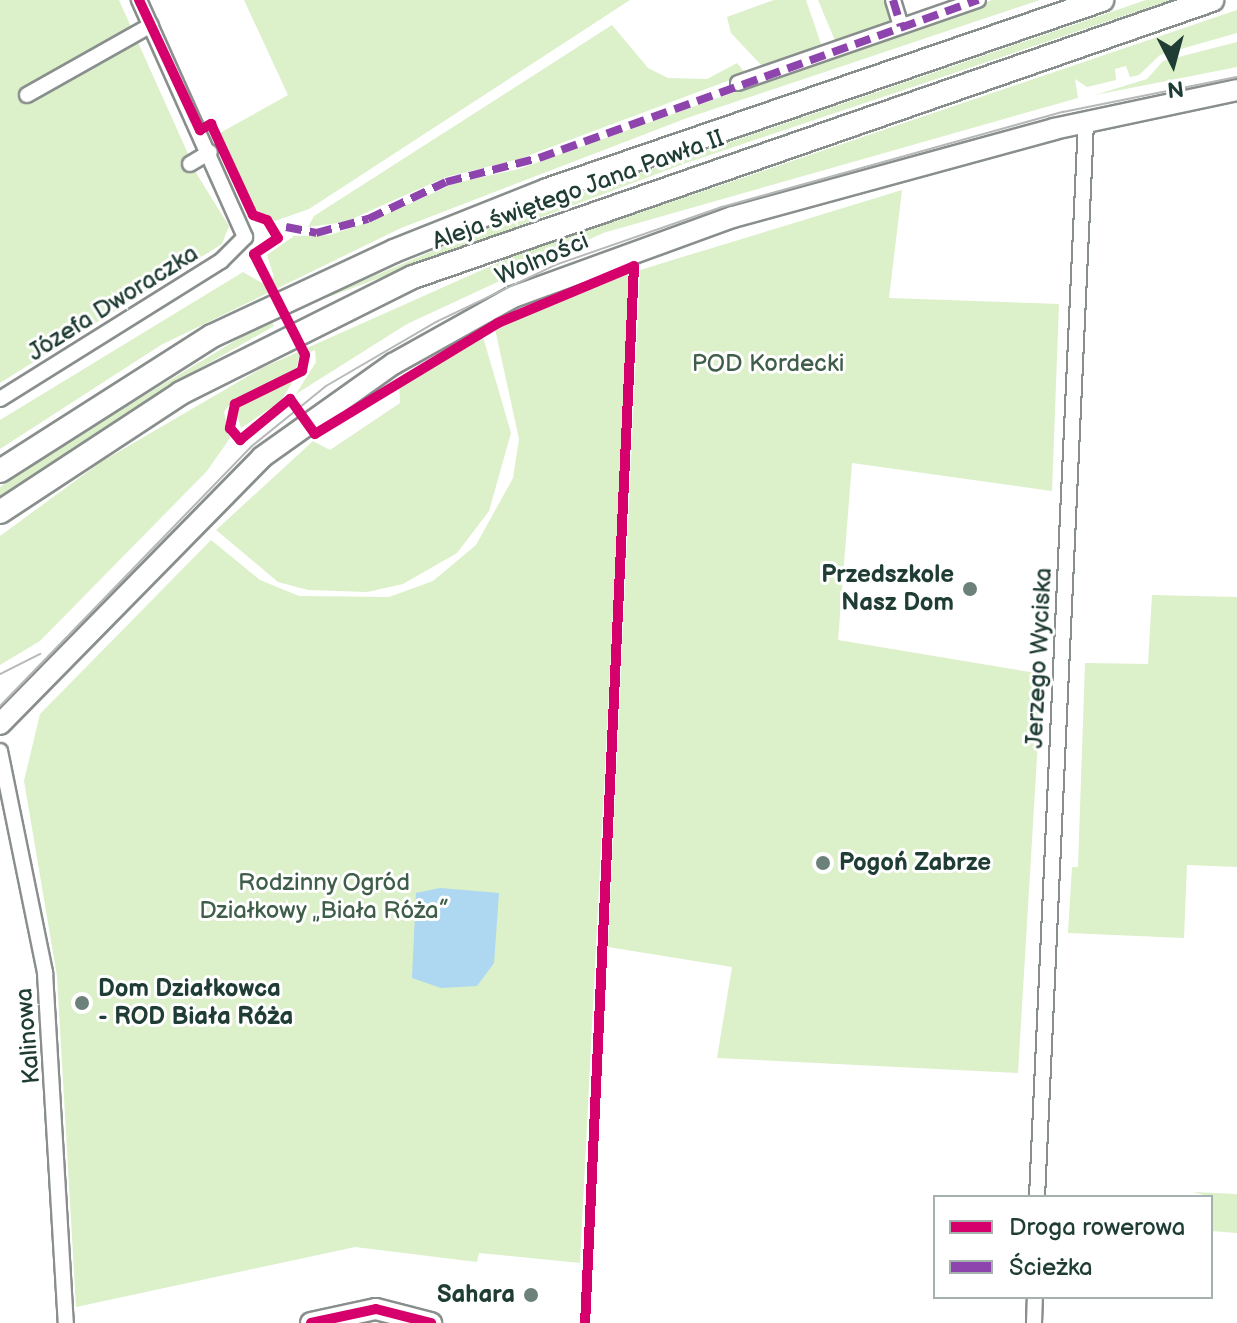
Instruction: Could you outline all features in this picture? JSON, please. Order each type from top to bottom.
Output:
[{"type":"main road","points":[[1057,15],[1092,0]]},
{"type":"main road","name":"Aleja świętego Jana Pawła II","points":[[0,471],[147,373],[380,257],[547,190],[1102,0]]},
{"type":"main road","name":"Aleja świętego Jana Pawła II","points":[[0,512],[181,393],[413,277],[1212,0]]},
{"type":"street","points":[[139,0],[210,152],[190,164]]},
{"type":"street","points":[[893,0],[901,26]]},
{"type":"street","points":[[738,83],[978,0]]},
{"type":"street","points":[[27,95],[151,25]]},
{"type":"street","name":"Wolności","points":[[0,724],[262,457],[434,341],[513,297],[656,242],[1086,121],[1237,90]]},
{"type":"street","name":"Jerzego Wyciska","points":[[1037,1195],[1086,121]]},
{"type":"street","name":"Józefa Dworaczka","points":[[0,399],[231,254],[245,237],[210,152]]},
{"type":"street","name":"Kalinowa","points":[[0,751],[45,973],[66,1323]]},
{"type":"street","points":[[1034,1323],[1035,1299]]},
{"type":"street","points":[[311,1323],[376,1309],[431,1323]]},
{"type":"green space","points":[[0,0],[119,0],[198,176],[229,226],[222,244],[0,383]]},
{"type":"green space","points":[[244,0],[630,0],[309,209],[275,221],[255,209],[220,133],[288,95]]},
{"type":"green space","points":[[774,0],[806,0],[821,44],[763,67],[731,33],[727,17]]},
{"type":"green space","points":[[818,0],[889,0],[892,23],[836,43]]},
{"type":"green space","points":[[992,0],[1040,0],[687,118],[401,228],[161,345],[0,449],[0,420],[243,272],[262,283],[274,277],[267,255],[294,236],[330,235],[372,221],[455,183],[519,169]]},
{"type":"green space","points":[[1146,0],[1171,0],[686,163],[294,310],[517,215]]},
{"type":"green space","points":[[1237,10],[1237,33],[1160,55],[1139,75],[1130,77],[1126,66],[1115,69],[1116,80],[1087,87],[1075,79],[1078,98],[603,233],[407,324],[296,394],[316,362],[315,350],[299,357],[296,370],[232,401],[224,412],[230,438],[207,471],[40,641],[0,665],[0,536],[101,462],[262,368],[518,254]]},
{"type":"green space","points":[[612,25],[648,68],[668,78],[707,79],[737,63],[746,74],[519,159],[446,177],[345,222],[308,227],[314,216]]},
{"type":"green space","points":[[1237,42],[1237,67],[1095,95],[1147,79],[1163,61]]},
{"type":"green space","name":"POD Kordecki","points":[[902,190],[889,298],[1059,304],[1052,491],[852,463],[838,640],[1042,674],[1018,1073],[717,1058],[732,967],[608,947],[640,270]]},
{"type":"green space","name":"Rodzinny Ogród Działkowy „Biała Róża”","points":[[630,273],[580,1263],[479,1253],[477,1262],[355,1247],[76,1307],[57,976],[24,781],[40,714],[211,540],[260,580],[299,596],[389,597],[433,581],[476,545],[513,478],[519,439],[495,329]]},
{"type":"green space","points":[[271,319],[274,326],[165,388],[0,498],[0,487],[38,460]]},
{"type":"green space","points":[[483,337],[511,433],[489,511],[457,553],[403,584],[367,592],[308,590],[278,582],[216,530],[313,441],[330,450],[400,403],[399,384]]},
{"type":"green space","points":[[296,376],[281,401],[241,428],[236,412],[244,402]]},
{"type":"green space","points":[[1152,595],[1237,597],[1237,867],[1187,865],[1184,938],[1068,933],[1072,867],[1078,867],[1085,663],[1148,664]]},
{"type":"green space","points":[[1193,1192],[1237,1194],[1237,1233],[1213,1231],[1213,1195]]},
{"type":"water","points":[[440,888],[499,893],[494,963],[477,986],[441,988],[412,978],[416,893]]},
{"type":"tram line","points":[[0,706],[252,446],[326,386],[436,322],[555,265],[722,207],[1063,112],[1237,77]]},
{"type":"tram line","points":[[0,674],[40,654]]},
{"type":"marked path","points":[[893,0],[901,26]]},
{"type":"marked path","points":[[286,227],[316,233],[368,219],[446,182],[539,158],[978,0]]},
{"type":"cycle path","points":[[139,0],[200,130],[211,124],[253,215],[267,220],[278,238],[254,254],[305,355],[302,371],[235,404],[230,428],[240,440],[290,399],[315,434],[498,323],[634,266],[585,1323]]},
{"type":"cycle path","points":[[311,1323],[376,1309],[431,1323]]},
{"type":"place","name":"Przedszkole Nasz Dom","points":[[970,589]]},
{"type":"place","name":"Pogoń Zabrze","points":[[823,863]]},
{"type":"place","name":"Dom Działkowca - ROD Biała Róża","points":[[82,1003]]},
{"type":"place","name":"Sahara","points":[[531,1295]]}]
